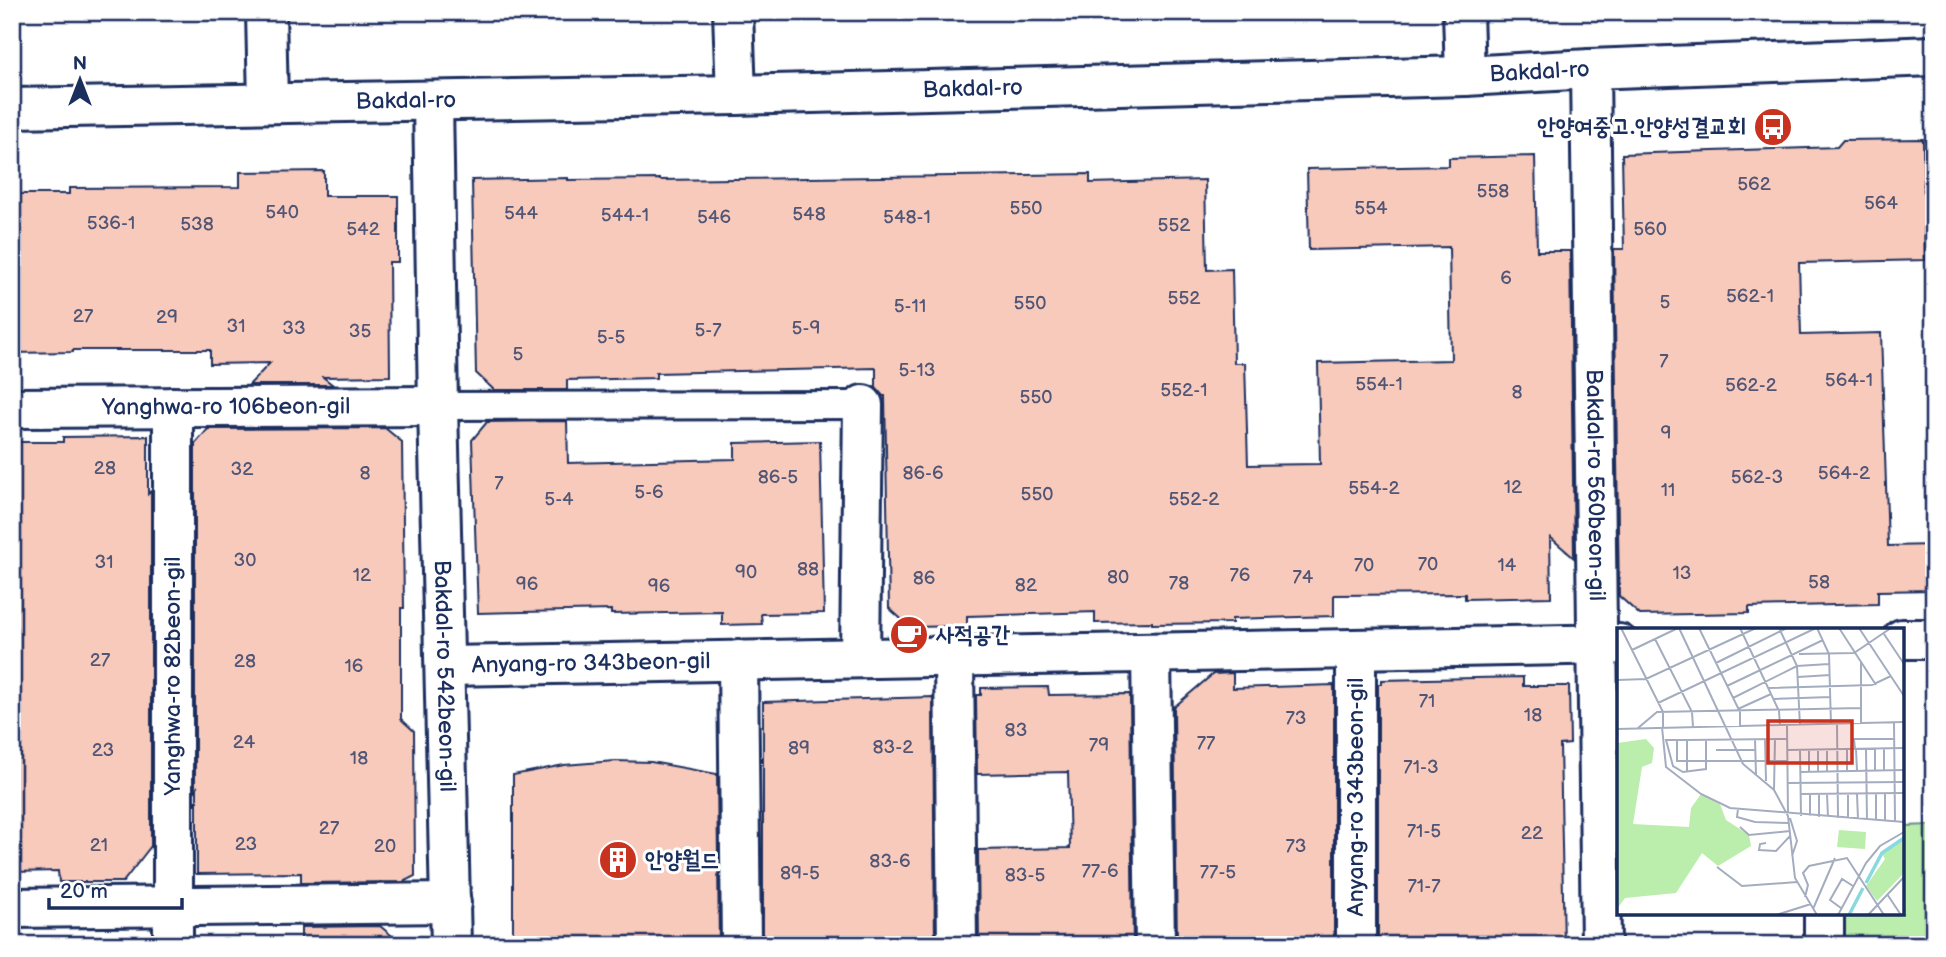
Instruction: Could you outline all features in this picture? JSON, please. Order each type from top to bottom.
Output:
[{"type":"street","points":[[266,12],[268,103]]},
{"type":"street","points":[[733,12],[736,95]]},
{"type":"street","points":[[1464,12],[1465,76]]},
{"type":"street","name":"Bakdal-ro","points":[[12,108],[433,102],[1465,76],[1934,56]]},
{"type":"street","name":"Bakdal-ro 560beon-gil","points":[[1590,69],[1608,644],[1601,945]]},
{"type":"street","name":"Bakdal-ro 542beon-gil","points":[[433,102],[451,945]]},
{"type":"street","points":[[860,658],[863,405]]},
{"type":"street","name":"Yanghwa-ro 106beon-gil","points":[[12,408],[438,406]]},
{"type":"street","name":"Yanghwa-ro 82beon-gil","points":[[173,407],[173,945]]},
{"type":"street","points":[[1904,639],[1934,639]]},
{"type":"street","name":"Anyang-ro 343beon-gil","points":[[446,666],[1608,644]]},
{"type":"street","name":"Anyang-ro 343beon-gil","points":[[1356,649],[1356,945]]},
{"type":"street","points":[[1151,653],[1155,945]]},
{"type":"street","points":[[954,657],[957,945]]},
{"type":"street","name":"Anyang-ro 343beon-gil","points":[[738,660],[741,945]]},
{"type":"street","points":[[12,908],[451,903]]},
{"type":"street","points":[[1824,915],[1824,945]]},
{"type":"lane","points":[[438,406],[863,405]]},
{"type":"green space","points":[[1934,825],[1934,945],[1843,945],[1842,915],[1904,915],[1904,826]]},
{"type":"building","points":[[1923,139],[1925,260],[1799,263],[1801,335],[1881,333],[1888,546],[1934,545],[1934,590],[1878,591],[1878,604],[1749,607],[1749,613],[1640,615],[1619,596],[1614,249],[1624,249],[1622,154],[1837,147],[1843,140]]},
{"type":"building","points":[[1535,156],[1537,251],[1570,251],[1574,558],[1550,537],[1551,597],[1465,599],[1465,594],[1334,595],[1334,616],[1232,619],[1232,623],[1152,624],[1095,623],[1095,612],[967,616],[967,626],[910,627],[889,608],[885,396],[876,388],[876,368],[656,373],[656,378],[567,380],[567,390],[494,390],[476,373],[472,180],[1090,174],[1090,183],[1205,180],[1207,270],[1232,269],[1234,363],[1245,363],[1248,465],[1320,464],[1318,363],[1451,360],[1449,247],[1309,250],[1307,169],[1449,166],[1449,158]]},
{"type":"building","points":[[324,171],[324,196],[398,196],[398,262],[389,262],[390,376],[323,377],[333,385],[249,385],[270,363],[210,364],[210,350],[12,353],[12,194],[69,194],[69,188],[240,187],[240,172]]},
{"type":"building","points":[[567,421],[568,463],[735,459],[735,443],[820,441],[824,613],[761,614],[762,624],[722,625],[722,612],[611,614],[611,610],[478,613],[472,440],[487,422]]},
{"type":"building","points":[[385,428],[402,442],[404,608],[401,608],[401,719],[414,731],[415,876],[403,882],[301,883],[301,873],[197,874],[195,444],[208,429]]},
{"type":"building","points":[[148,436],[148,494],[151,491],[151,846],[123,882],[59,882],[58,871],[12,872],[12,442],[63,442],[63,437]]},
{"type":"building","points":[[1233,673],[1233,688],[1334,685],[1334,945],[1177,945],[1174,707],[1213,674]]},
{"type":"building","points":[[1523,677],[1523,686],[1569,686],[1570,744],[1560,745],[1564,945],[1378,945],[1378,684],[1381,684],[1381,680]]},
{"type":"building","points":[[1048,687],[1049,695],[1130,694],[1133,945],[979,945],[978,850],[1070,848],[1068,772],[977,774],[976,695],[981,695],[981,688]]},
{"type":"building","points":[[933,697],[935,945],[763,945],[763,702]]},
{"type":"building","name":"안양월드","points":[[615,761],[651,762],[717,774],[719,945],[513,945],[513,775],[564,765]]},
{"type":"building","points":[[380,926],[403,945],[301,945],[301,927]]},
{"type":"place","name":"안양여중고.안양성결교회","points":[[1773,127]]},
{"type":"place","name":"사적공간","points":[[909,635]]},
{"type":"place","name":"안양월드","points":[[618,860]]}]
